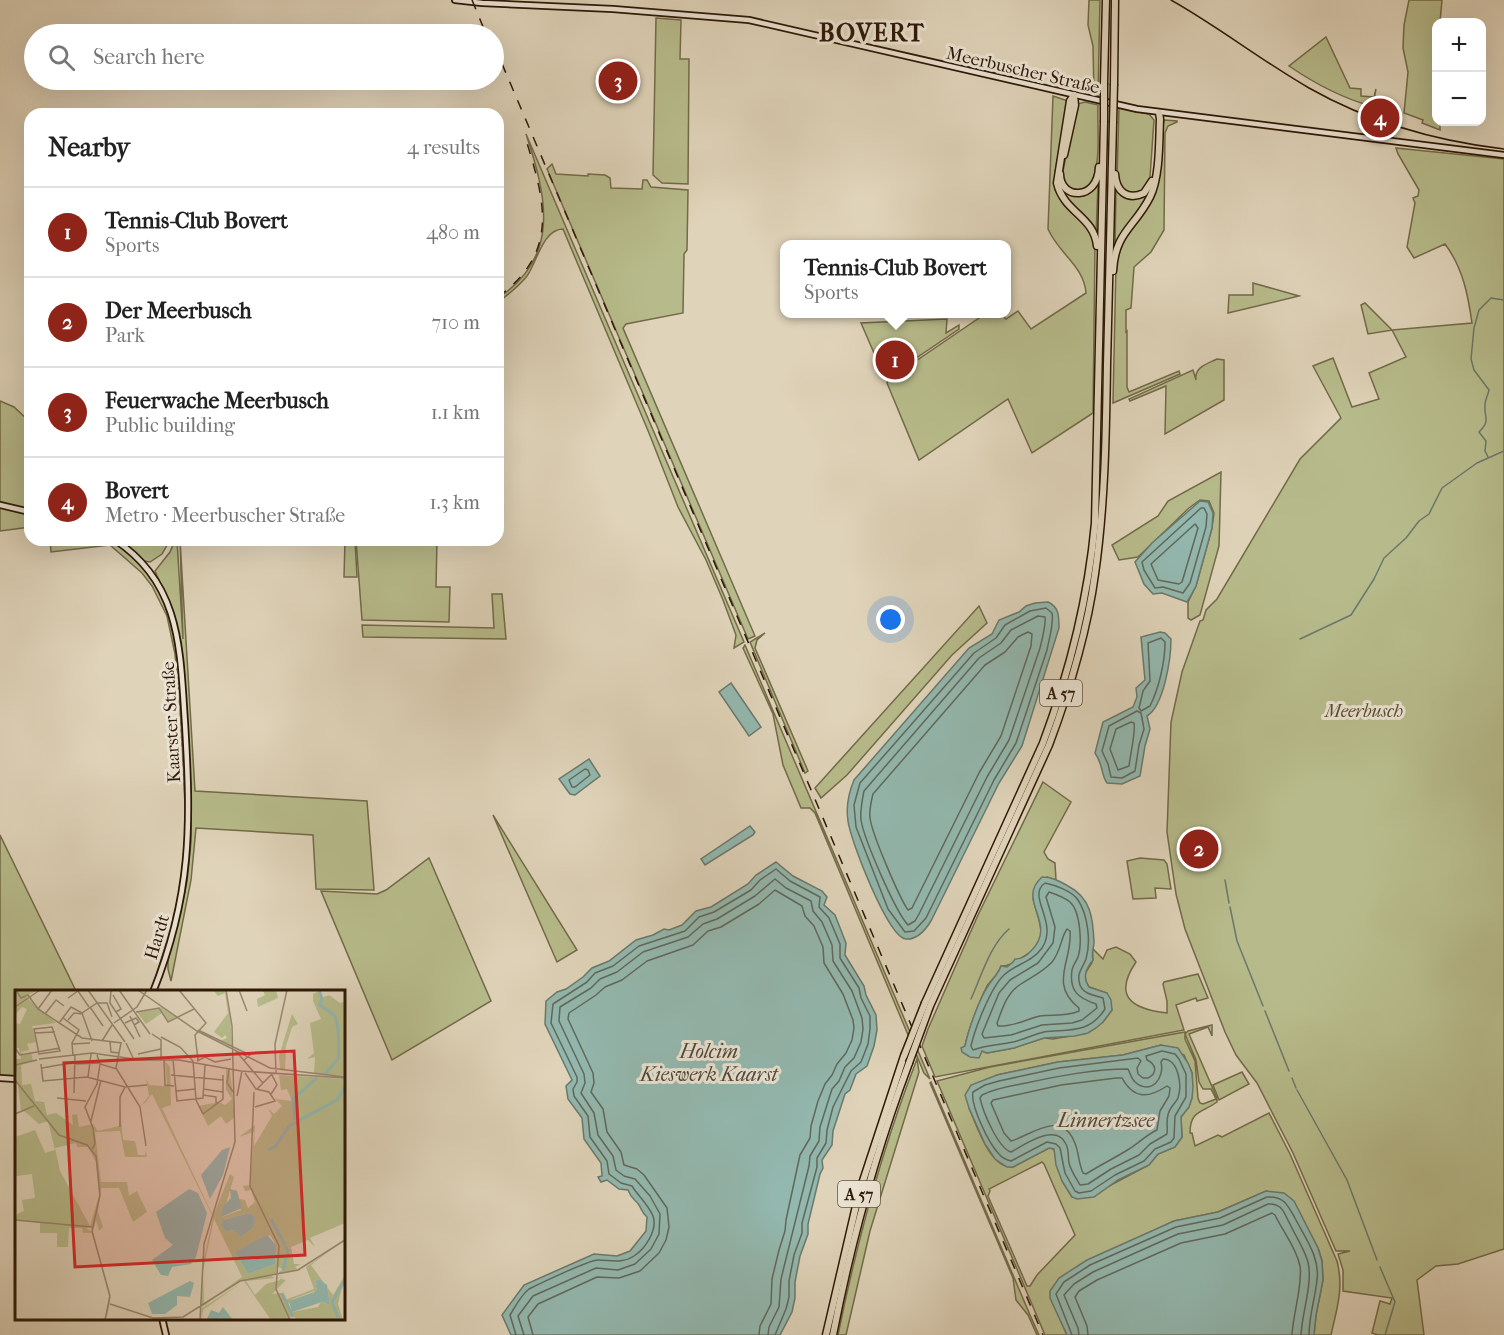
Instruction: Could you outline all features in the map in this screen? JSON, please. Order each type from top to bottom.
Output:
[{"type":"highway","name":"A 57","points":[[833,1335],[848,1263],[866,1195],[928,1005],[1039,754],[1059,700],[1076,642],[1088,580],[1095,523],[1106,0]]},
{"type":"highway","name":"A 57","points":[[826,1335],[859,1192],[904,1056],[1036,778],[1061,713],[1076,664],[1093,589],[1101,523],[1105,458],[1114,0]]},
{"type":"highway","points":[[1074,95],[1075,105],[1060,178],[1065,187],[1075,193],[1091,189],[1098,179],[1099,154],[1103,147]]},
{"type":"highway","points":[[1074,95],[1070,101],[1057,183],[1060,194],[1068,206],[1095,233],[1097,275],[1100,283]]},
{"type":"highway","points":[[1112,150],[1115,156],[1117,185],[1120,190],[1124,194],[1133,196],[1144,194],[1150,187],[1153,177],[1156,118],[1159,113]]},
{"type":"highway","points":[[1109,297],[1113,283],[1115,256],[1122,236],[1153,190],[1161,119],[1159,113]]},
{"type":"main road","name":"Meerbuscher Straße","points":[[455,0],[748,20],[1159,113],[1504,155]]},
{"type":"main road","points":[[0,505],[24,511]]},
{"type":"main road","name":"Kaarster Straße","points":[[124,546],[148,569],[166,600],[176,626],[180,648],[189,805],[189,842],[184,888]]},
{"type":"main road","name":"Hardt","points":[[154,990],[171,945],[184,888]]},
{"type":"main road","points":[[0,1078],[15,1079]]},
{"type":"main road","points":[[162,1320],[166,1335]]},
{"type":"green space","points":[[1089,0],[1100,0],[1098,96],[1094,95],[1093,46],[1088,25]]},
{"type":"green space","points":[[1409,0],[1442,0],[1440,18],[1432,18],[1432,126],[1440,126],[1440,130],[1404,113],[1408,72],[1403,48],[1404,25]]},
{"type":"green space","points":[[656,18],[681,20],[680,59],[689,59],[688,184],[662,183],[653,175]]},
{"type":"green space","points":[[1326,37],[1350,88],[1361,89],[1361,96],[1374,97],[1376,89],[1373,105],[1360,103],[1339,94],[1289,66]]},
{"type":"green space","points":[[1053,96],[1068,101],[1055,173],[1055,190],[1064,205],[1088,228],[1095,244],[1093,413],[1032,453],[1008,399],[919,460],[887,383],[888,380],[979,318],[1006,319],[1011,318],[1018,311],[1031,329],[1086,293],[1081,275],[1048,229]]},
{"type":"green space","points":[[1085,102],[1098,105],[1098,157],[1090,187],[1075,190],[1067,186],[1063,171],[1077,104]]},
{"type":"green space","points":[[1119,108],[1149,114],[1154,120],[1150,177],[1143,191],[1131,194],[1121,188],[1117,177]]},
{"type":"green space","points":[[1164,120],[1177,122],[1168,126],[1165,133],[1164,230],[1151,252],[1134,267],[1131,308],[1126,310],[1127,387],[1129,392],[1179,371],[1180,374],[1113,403],[1116,264],[1124,238],[1151,199]]},
{"type":"green space","points":[[526,134],[744,642],[734,648],[736,635],[723,600],[706,560],[678,507],[563,229],[550,234],[527,276],[504,298],[504,293],[518,281],[532,263],[540,244],[544,223],[543,202]]},
{"type":"green space","name":"Meerbusch","points":[[1396,148],[1504,159],[1504,1249],[1458,1264],[1436,1266],[1417,1280],[1424,1335],[1372,1333],[1380,1301],[1390,1304],[1392,1298],[1343,1291],[1343,1270],[1338,1254],[1350,1251],[1336,1251],[1293,1153],[1257,1083],[1236,1055],[1225,1032],[1185,929],[1176,894],[1167,832],[1171,722],[1182,672],[1200,621],[1203,620],[1206,610],[1217,599],[1300,459],[1341,418],[1313,366],[1333,358],[1352,407],[1379,399],[1369,373],[1406,357],[1392,330],[1472,323],[1460,272],[1445,244],[1414,258],[1407,247],[1415,203],[1413,198],[1418,196],[1419,190]]},
{"type":"green space","points":[[552,164],[556,174],[605,175],[610,178],[611,188],[642,189],[643,180],[647,180],[651,187],[688,190],[683,313],[626,324],[623,328],[755,636],[748,639],[547,169]]},
{"type":"green space","points":[[1098,183],[1096,235],[1072,208],[1059,187],[1071,193],[1095,187]]},
{"type":"green space","points":[[1152,185],[1144,203],[1122,232],[1115,251],[1116,187],[1132,198]]},
{"type":"green space","points":[[1253,283],[1299,296],[1228,313],[1229,295],[1253,295]]},
{"type":"green space","points":[[1365,303],[1392,330],[1368,334],[1361,305]]},
{"type":"green space","points":[[947,319],[946,333],[959,325],[959,329],[894,373],[884,376],[861,323]]},
{"type":"green space","points":[[1217,359],[1224,360],[1224,400],[1165,434],[1166,386],[1130,401],[1129,399],[1193,370],[1196,380],[1199,369]]},
{"type":"green space","points":[[0,401],[14,407],[24,416],[24,509],[0,503]]},
{"type":"green space","points":[[1221,472],[1219,546],[1200,615],[1191,620],[1188,618],[1188,602],[1196,586],[1212,528],[1214,513],[1209,501],[1200,500],[1189,508],[1138,557],[1119,560],[1112,545],[1158,516],[1168,501]]},
{"type":"green space","points":[[0,507],[24,513],[24,528],[0,531]]},
{"type":"green space","points":[[50,546],[102,546],[51,552]]},
{"type":"green space","points":[[111,546],[123,547],[148,573],[166,606],[174,627],[178,649],[186,776],[187,822],[186,846],[181,892],[176,917],[151,990],[171,929],[182,879],[186,824],[175,654],[167,616],[152,586],[142,573]]},
{"type":"green space","points":[[127,546],[167,546],[162,554],[150,562],[144,561]]},
{"type":"green space","points":[[172,546],[177,546],[183,639],[180,546],[195,791],[367,801],[374,890],[316,889],[313,835],[196,828],[191,880],[171,981],[168,958],[187,882],[191,842],[191,790],[181,642],[174,616],[155,571]]},
{"type":"green space","points":[[345,546],[355,546],[357,577],[344,577]]},
{"type":"green space","points":[[356,546],[437,546],[436,587],[450,587],[449,622],[362,620]]},
{"type":"green space","points":[[492,594],[502,594],[506,639],[363,637],[362,625],[494,628]]},
{"type":"green space","points":[[979,606],[987,623],[952,655],[847,775],[821,798],[815,788]]},
{"type":"green space","points":[[765,633],[757,640],[755,648],[808,771],[805,773],[750,642]]},
{"type":"green space","points":[[745,645],[930,1079],[924,1073],[815,813],[810,808],[801,808],[783,765],[773,714],[743,648]]},
{"type":"green space","points":[[1043,782],[1071,802],[1044,852],[1048,859],[1055,863],[1056,880],[1047,877],[1033,898],[1040,923],[1041,937],[1032,951],[1007,966],[1001,966],[987,986],[974,1015],[965,1046],[980,1054],[982,1051],[987,1053],[1014,1048],[1044,1038],[1053,1039],[1087,1033],[1103,1022],[1112,1010],[1107,993],[1089,987],[1085,977],[1092,963],[1093,949],[1103,959],[1107,950],[1116,947],[1130,954],[1136,962],[1129,974],[1126,992],[1129,999],[1144,1008],[1167,1013],[1164,982],[1198,974],[1208,998],[1197,1001],[1196,998],[1176,1005],[1184,1030],[935,1077],[922,1046],[928,1029],[978,915]]},
{"type":"green space","points":[[493,815],[577,950],[557,962]]},
{"type":"green space","points":[[0,835],[76,990],[15,990],[15,1077],[0,1076]]},
{"type":"green space","points":[[429,858],[491,1001],[392,1060],[321,891],[377,894],[386,890]]},
{"type":"green space","points":[[1140,858],[1164,860],[1167,864],[1171,889],[1155,888],[1156,898],[1133,899],[1127,861]]},
{"type":"green space","points":[[1212,1025],[1212,1036],[1208,1027],[1189,1034],[1217,1098],[1217,1102],[1198,1113],[1192,1120],[1190,1133],[1192,1133],[1195,1146],[1218,1135],[1222,1137],[1269,1113],[1290,1154],[1337,1261],[1340,1289],[1331,1335],[1314,1335],[1323,1280],[1322,1261],[1318,1248],[1301,1217],[1266,1191],[1218,1212],[1174,1221],[1130,1242],[1060,1319],[1067,1335],[1045,1335],[937,1081],[990,1067],[1185,1032],[1185,1034],[1188,1031]],"holes":[[[1185,1034],[1196,1060],[1199,1082],[1203,1089],[1211,1089],[1216,1099],[1203,1104],[1198,1098],[1195,1061]],[[1161,1045],[1184,1055],[1192,1073],[1192,1098],[1189,1107],[1181,1117],[1182,1137],[1175,1147],[1158,1154],[1149,1165],[1109,1186],[1072,1197],[1062,1181],[1054,1149],[1049,1148],[1013,1167],[1005,1166],[998,1161],[985,1145],[969,1108],[997,1075],[1058,1062],[1123,1055]],[[1042,1162],[1075,1235],[1037,1275],[1030,1286],[1027,1286],[988,1196],[989,1189]]]},
{"type":"green space","points":[[917,1059],[919,1072],[870,1231],[846,1335],[838,1335],[853,1265],[872,1196]]},
{"type":"green space","points":[[1242,1072],[1249,1084],[1219,1100],[1213,1085]]},
{"type":"green space","points":[[931,1082],[1039,1335],[1016,1300],[1013,1278]]},
{"type":"water","points":[[1200,501],[1208,502],[1213,513],[1212,528],[1196,586],[1187,602],[1162,593],[1153,594],[1144,584],[1135,562],[1152,543]]},
{"type":"water","points":[[1048,602],[1056,609],[1059,628],[1022,746],[999,783],[931,921],[918,936],[906,939],[898,934],[880,906],[855,847],[847,816],[848,800],[854,780],[969,648],[992,634],[999,620],[1019,612],[1026,606]]},
{"type":"water","points":[[1160,632],[1165,633],[1171,639],[1170,658],[1162,692],[1153,711],[1147,716],[1150,729],[1140,776],[1122,784],[1107,783],[1095,753],[1103,722],[1133,707],[1137,697],[1136,688],[1145,680],[1141,637]]},
{"type":"water","points":[[731,683],[761,727],[749,736],[719,692]]},
{"type":"water","points":[[589,759],[600,776],[575,795],[570,794],[559,779]]},
{"type":"water","points":[[750,826],[755,832],[753,835],[705,865],[701,859]]},
{"type":"water","name":"Holcim Kieswerk Kaarst","points":[[776,862],[793,876],[822,891],[827,897],[824,905],[835,915],[846,943],[845,955],[864,986],[876,1015],[877,1030],[867,1066],[856,1074],[850,1090],[845,1094],[833,1131],[832,1145],[822,1160],[823,1168],[808,1224],[808,1234],[800,1256],[792,1312],[780,1335],[511,1335],[502,1315],[524,1285],[594,1254],[617,1256],[630,1251],[646,1231],[647,1217],[628,1190],[619,1189],[607,1180],[601,1182],[598,1177],[602,1176],[601,1163],[584,1139],[582,1118],[568,1099],[566,1086],[572,1080],[545,1024],[546,1001],[583,977],[592,968],[609,961],[636,940],[682,925],[696,911],[711,907],[748,884],[756,875]]},
{"type":"water","points":[[1042,877],[1068,886],[1082,896],[1086,903],[1093,925],[1094,942],[1093,960],[1085,976],[1089,987],[1107,993],[1111,1000],[1112,1010],[1103,1022],[1088,1033],[1044,1038],[1014,1048],[987,1053],[982,1051],[979,1058],[970,1057],[962,1052],[961,1048],[965,1046],[974,1015],[985,992],[1001,966],[1007,967],[1015,959],[1026,956],[1038,941],[1041,931],[1033,895],[1035,886]]},
{"type":"water","name":"Linnertzsee","points":[[1161,1045],[1178,1048],[1192,1073],[1192,1098],[1189,1107],[1181,1117],[1182,1137],[1175,1147],[1158,1154],[1149,1165],[1118,1180],[1094,1197],[1077,1199],[1072,1197],[1056,1165],[1054,1149],[1049,1148],[1013,1167],[1007,1167],[995,1159],[985,1144],[965,1095],[971,1085],[997,1075],[1058,1062],[1123,1055]]},
{"type":"water","points":[[1266,1191],[1284,1193],[1294,1201],[1318,1248],[1322,1261],[1323,1280],[1314,1335],[1067,1335],[1050,1298],[1050,1291],[1059,1278],[1087,1260],[1174,1221],[1218,1212]]},
{"type":"waterway","points":[[1488,457],[1485,451],[1486,441],[1479,432],[1486,422],[1485,403],[1489,390],[1474,370],[1471,359],[1474,328],[1479,310],[1491,298],[1504,300]]},
{"type":"waterway","points":[[1300,639],[1351,615],[1374,579],[1384,558],[1406,538],[1419,521],[1429,514],[1442,488],[1477,463],[1504,451]]},
{"type":"waterway","points":[[1225,880],[1229,903]]},
{"type":"waterway","points":[[1230,907],[1237,941],[1263,1006]]},
{"type":"waterway","points":[[971,999],[991,952],[1009,929]]},
{"type":"waterway","points":[[1265,1011],[1289,1071]]},
{"type":"waterway","points":[[1292,1078],[1296,1088]]},
{"type":"waterway","points":[[1297,1090],[1347,1180],[1377,1260]]},
{"type":"waterway","points":[[1380,1267],[1395,1302],[1385,1335]]},
{"type":"tram line","points":[[1171,0],[1292,78],[1355,111],[1428,135],[1504,149]]},
{"type":"railway","points":[[472,0],[482,24]]},
{"type":"railway","points":[[504,68],[1043,1335]]},
{"type":"railway","points":[[504,292],[531,263],[539,245],[542,227],[539,187],[527,143]]},
{"type":"place","name":"Feuerwache Meerbusch","points":[[618,81]]},
{"type":"place","name":"Bovert","points":[[1380,118]]},
{"type":"place","name":"Tennis-Club Bovert","points":[[895,360]]},
{"type":"place","name":"Der Meerbusch","points":[[1199,849]]},
{"type":"district","name":"BOVERT","points":[[872,33]]}]
